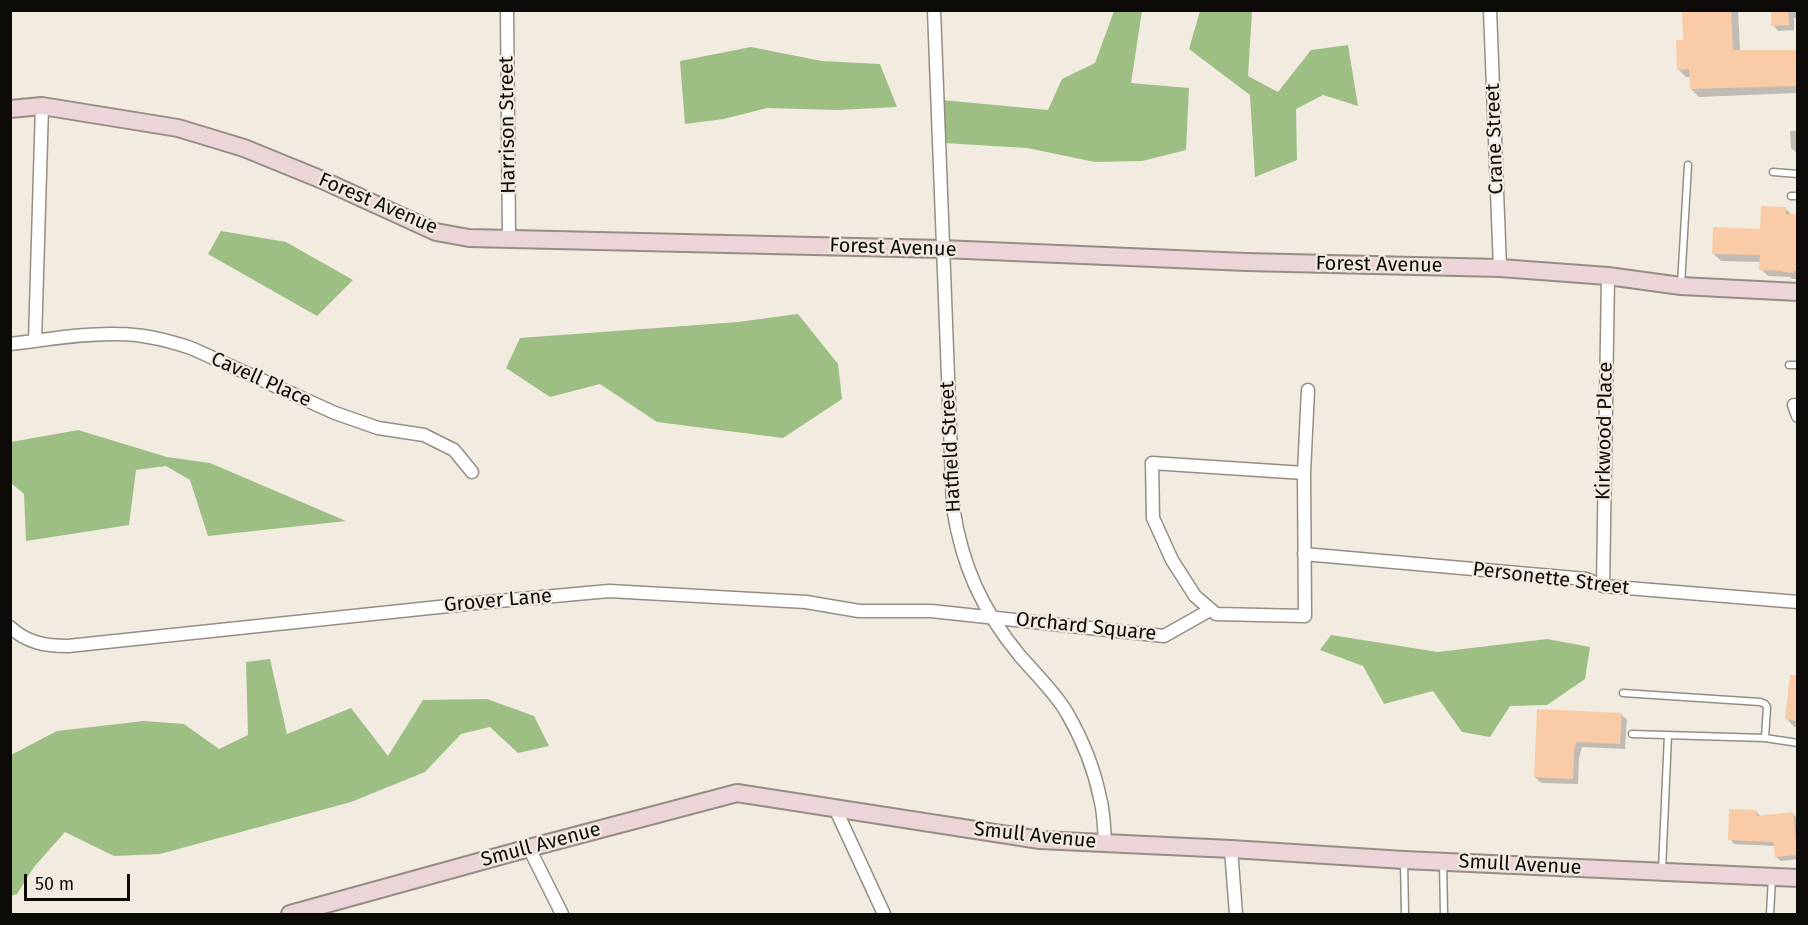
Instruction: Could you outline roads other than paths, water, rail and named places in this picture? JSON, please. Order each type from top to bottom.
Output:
[{"type":"street","name":"Harrison Street","points":[[507,10],[509,238]]},
{"type":"street","name":"Hatfield Street","points":[[934,10],[953,507],[962,553],[991,617],[1066,711],[1090,760],[1101,800],[1105,843]]},
{"type":"street","name":"Crane Street","points":[[1490,10],[1500,268]]},
{"type":"street","name":"Forest Avenue","points":[[10,109],[42,106],[178,128],[244,148],[436,232],[469,238],[942,249],[1246,262],[1500,268],[1608,276],[1681,286],[1797,292]]},
{"type":"street","points":[[34,341],[42,106]]},
{"type":"street","name":"Kirkwood Place","points":[[1603,586],[1608,276]]},
{"type":"street","name":"Cavell Place","points":[[10,344],[102,334],[150,337],[171,342],[191,348],[346,417],[378,428],[424,435],[454,450],[472,472]]},
{"type":"street","points":[[1304,473],[1152,463],[1154,518],[1172,560],[1195,597],[1216,615],[1305,616],[1304,473],[1308,390]]},
{"type":"street","name":"Personette Street","points":[[1304,554],[1586,579],[1603,586],[1797,603]]},
{"type":"street","name":"Grover Lane","points":[[12,630],[28,640],[47,646],[68,646],[609,591],[806,602],[859,611],[931,611],[991,617]]},
{"type":"street","name":"Orchard Square","points":[[991,617],[1164,636],[1210,610]]},
{"type":"street","name":"Smull Avenue","points":[[290,915],[737,793],[1040,840],[1797,878]]},
{"type":"street","points":[[835,807],[884,915]]},
{"type":"street","points":[[529,848],[562,915]]},
{"type":"street","points":[[1231,849],[1236,915]]},
{"type":"lane","points":[[1681,286],[1688,165]]},
{"type":"lane","points":[[1773,172],[1797,174]]},
{"type":"lane","points":[[1789,365],[1797,365]]},
{"type":"lane","points":[[1623,693],[1760,702],[1767,707],[1765,738]]},
{"type":"lane","points":[[1632,734],[1765,738],[1797,743]]},
{"type":"lane","points":[[1662,872],[1668,735]]},
{"type":"lane","points":[[1404,860],[1405,915]]},
{"type":"lane","points":[[1443,862],[1444,915]]},
{"type":"lane","points":[[1770,915],[1772,877]]}]
